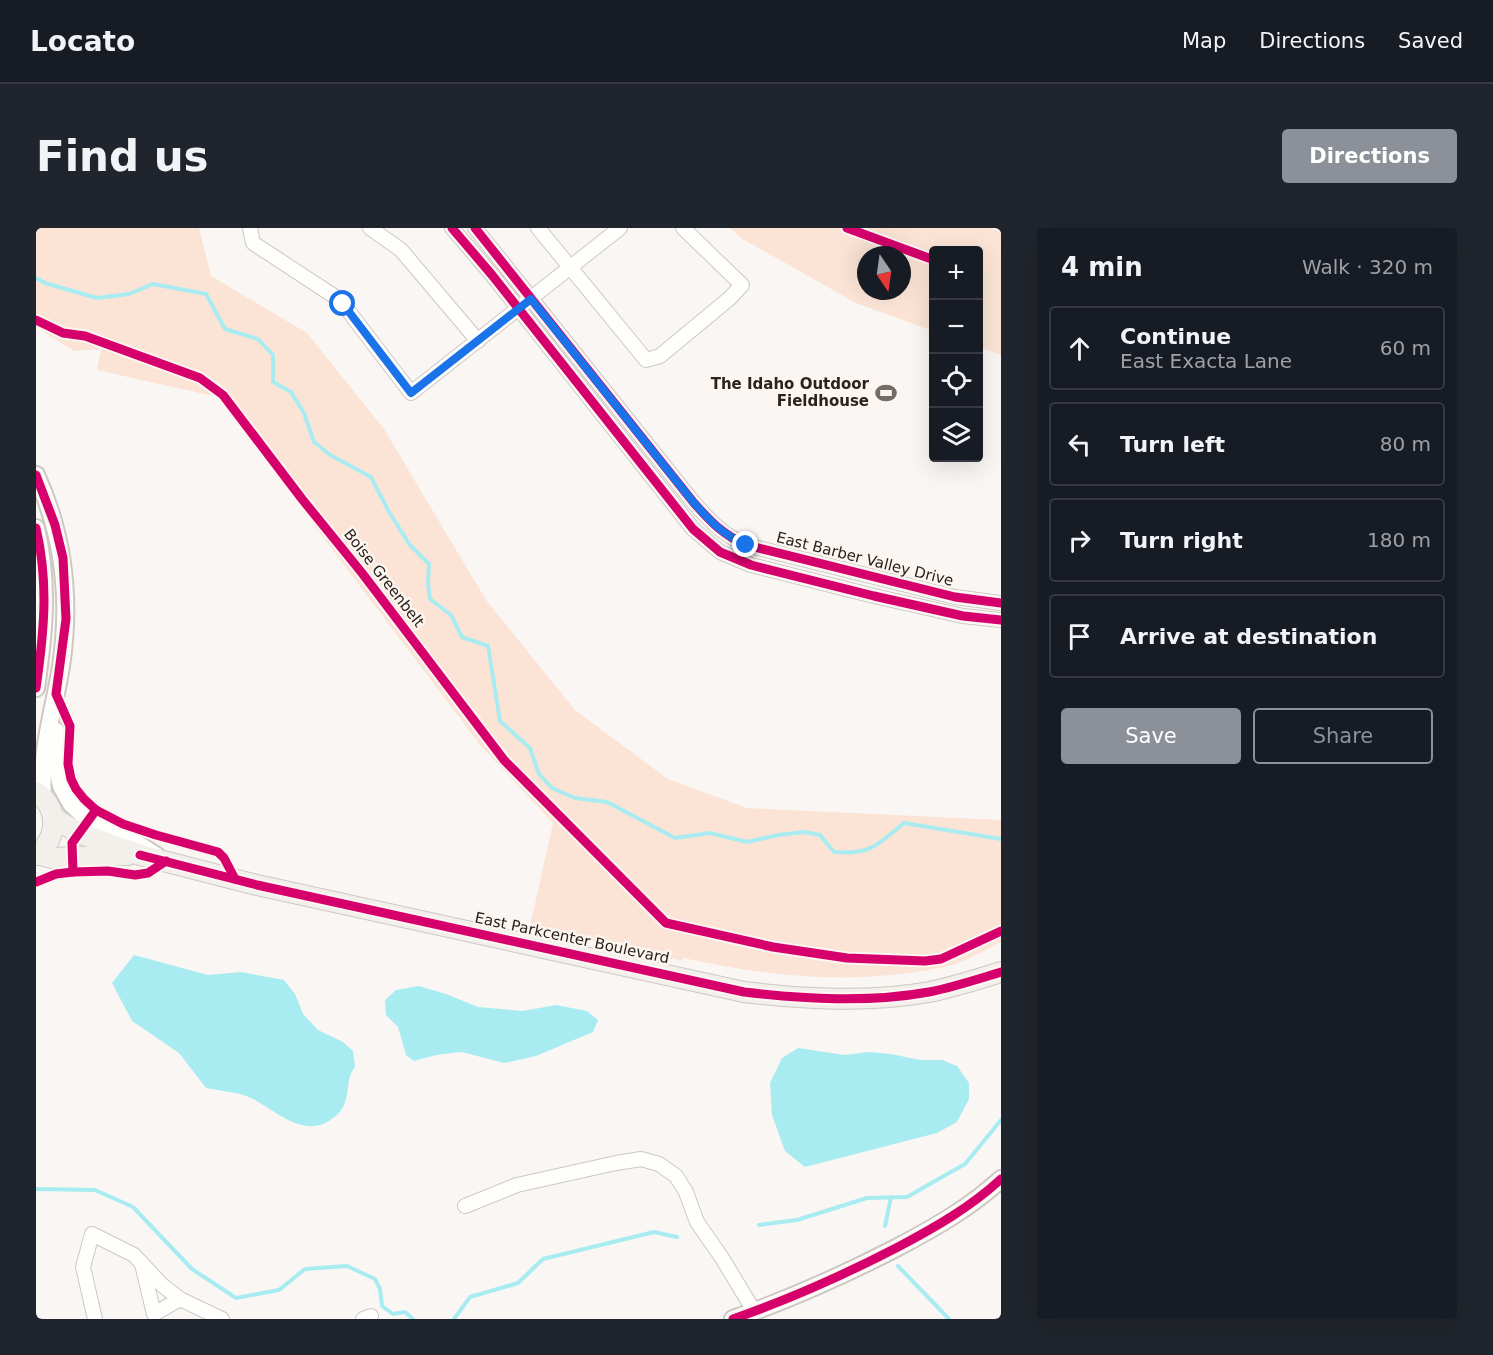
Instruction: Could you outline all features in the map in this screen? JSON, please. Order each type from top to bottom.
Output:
[{"type":"main road","points":[[36,854],[51,838],[54,828],[50,807],[39,795]]},
{"type":"main road","name":"East Parkcenter Boulevard","points":[[53,818],[79,833],[140,855],[257,885],[744,992],[819,998],[901,995],[930,992],[1001,972]]},
{"type":"main road","name":"East Parkcenter Boulevard","points":[[36,854],[52,858],[140,855]]},
{"type":"street","points":[[250,228],[253,243],[340,300],[411,393],[620,228]]},
{"type":"street","points":[[370,228],[401,250],[478,341]]},
{"type":"street","points":[[452,228],[693,529],[720,552],[751,565],[874,596],[963,616],[1001,620]]},
{"type":"street","name":"East Barber Valley Drive","points":[[475,228],[694,503],[714,526],[729,537],[746,545],[955,597],[1001,603]]},
{"type":"street","points":[[538,228],[646,360],[660,356],[730,298],[742,285],[683,228]]},
{"type":"street","points":[[36,475],[55,525],[63,558],[66,619],[39,795]]},
{"type":"street","points":[[36,528],[41,549],[45,595],[43,642],[36,688]]},
{"type":"street","points":[[56,694],[56,765],[66,796],[78,812],[88,820],[127,837],[166,861]]},
{"type":"street","points":[[465,1206],[517,1185],[616,1163],[641,1160],[659,1164],[676,1176],[686,1192],[697,1222],[754,1311]]},
{"type":"street","points":[[733,1319],[835,1278],[936,1227],[1001,1179]]},
{"type":"street","points":[[95,1319],[83,1267],[92,1234],[134,1255],[162,1285],[180,1299],[222,1319]]},
{"type":"street","points":[[142,1262],[155,1317],[180,1299]]},
{"type":"shaded area","points":[[36,228],[199,228],[211,276],[307,333],[384,429],[486,600],[575,710],[668,779],[747,808],[1001,820],[1001,942],[965,960],[938,968],[901,974],[845,978],[738,969],[683,958],[682,961],[530,926],[553,823],[481,746],[217,397],[97,370],[101,349],[74,351],[36,327]]},
{"type":"shaded area","points":[[730,228],[990,228],[1001,232],[1001,355],[983,348],[983,246],[929,246],[929,330],[856,303],[741,238]]},
{"type":"water","points":[[134,955],[208,975],[241,972],[284,980],[295,994],[303,1014],[318,1030],[343,1042],[353,1051],[355,1067],[350,1078],[345,1103],[338,1114],[327,1122],[315,1126],[304,1126],[246,1096],[206,1088],[179,1053],[132,1021],[112,983]]},
{"type":"water","points":[[419,986],[478,1007],[523,1011],[556,1005],[587,1011],[598,1020],[593,1032],[536,1056],[504,1063],[462,1052],[436,1055],[414,1061],[406,1055],[398,1027],[386,1015],[385,1000],[396,990]]},
{"type":"water","points":[[798,1048],[845,1055],[868,1052],[920,1060],[942,1060],[957,1066],[969,1083],[969,1099],[957,1122],[937,1133],[805,1167],[785,1151],[772,1115],[770,1083],[782,1058]]},
{"type":"waterway","points":[[36,278],[45,283],[97,298],[129,294],[153,284],[206,294],[225,329],[258,339],[273,355],[273,382],[291,392],[304,413],[314,442],[330,455],[371,477],[409,544],[429,564],[430,599],[451,615],[462,637],[488,646],[500,721],[530,748],[539,774],[552,788],[575,798],[607,802],[675,838],[710,833],[747,842],[804,832],[820,835],[834,852],[846,853],[873,847],[904,823],[1001,839]]},
{"type":"waterway","points":[[759,1225],[797,1220],[867,1198],[907,1197],[965,1164],[1001,1120]]},
{"type":"waterway","points":[[36,1189],[95,1190],[133,1207],[192,1269],[236,1298],[279,1290],[305,1269],[347,1266],[375,1279],[380,1289],[382,1306],[393,1314],[405,1312],[413,1319]]},
{"type":"waterway","points":[[885,1226],[891,1197]]},
{"type":"waterway","points":[[454,1319],[470,1297],[518,1283],[543,1259],[654,1232],[677,1237]]},
{"type":"waterway","points":[[898,1266],[949,1319]]},
{"type":"cycle path","points":[[452,228],[492,275],[693,529],[720,552],[751,565],[874,596],[963,616],[1001,620]]},
{"type":"cycle path","points":[[475,228],[694,503],[723,532],[746,545],[955,597],[1001,603]]},
{"type":"cycle path","points":[[847,228],[929,258]]},
{"type":"cycle path","name":"Boise Greenbelt","points":[[36,320],[63,333],[85,336],[200,378],[223,395],[504,760],[666,923],[773,947],[847,958],[925,961],[941,959],[1001,931]]},
{"type":"cycle path","points":[[36,475],[55,525],[63,558],[66,619],[56,694],[70,726],[68,764],[71,779],[84,799],[96,810],[123,824],[218,852],[224,858],[235,879]]},
{"type":"cycle path","points":[[36,528],[44,588],[36,688]]},
{"type":"cycle path","points":[[36,882],[56,874],[73,872],[72,843],[96,810]]},
{"type":"cycle path","points":[[140,855],[257,885],[744,992],[813,998],[883,998],[938,990],[1001,972]]},
{"type":"cycle path","points":[[73,872],[108,871],[135,875],[148,873],[166,861]]},
{"type":"cycle path","points":[[733,1319],[817,1286],[898,1247],[952,1216],[1001,1179]]},
{"type":"place","name":"The Idaho Outdoor Fieldhouse","points":[[886,393]]},
{"type":"route","points":[[343,304],[411,393],[531,299],[714,526],[729,537],[746,545]]}]
